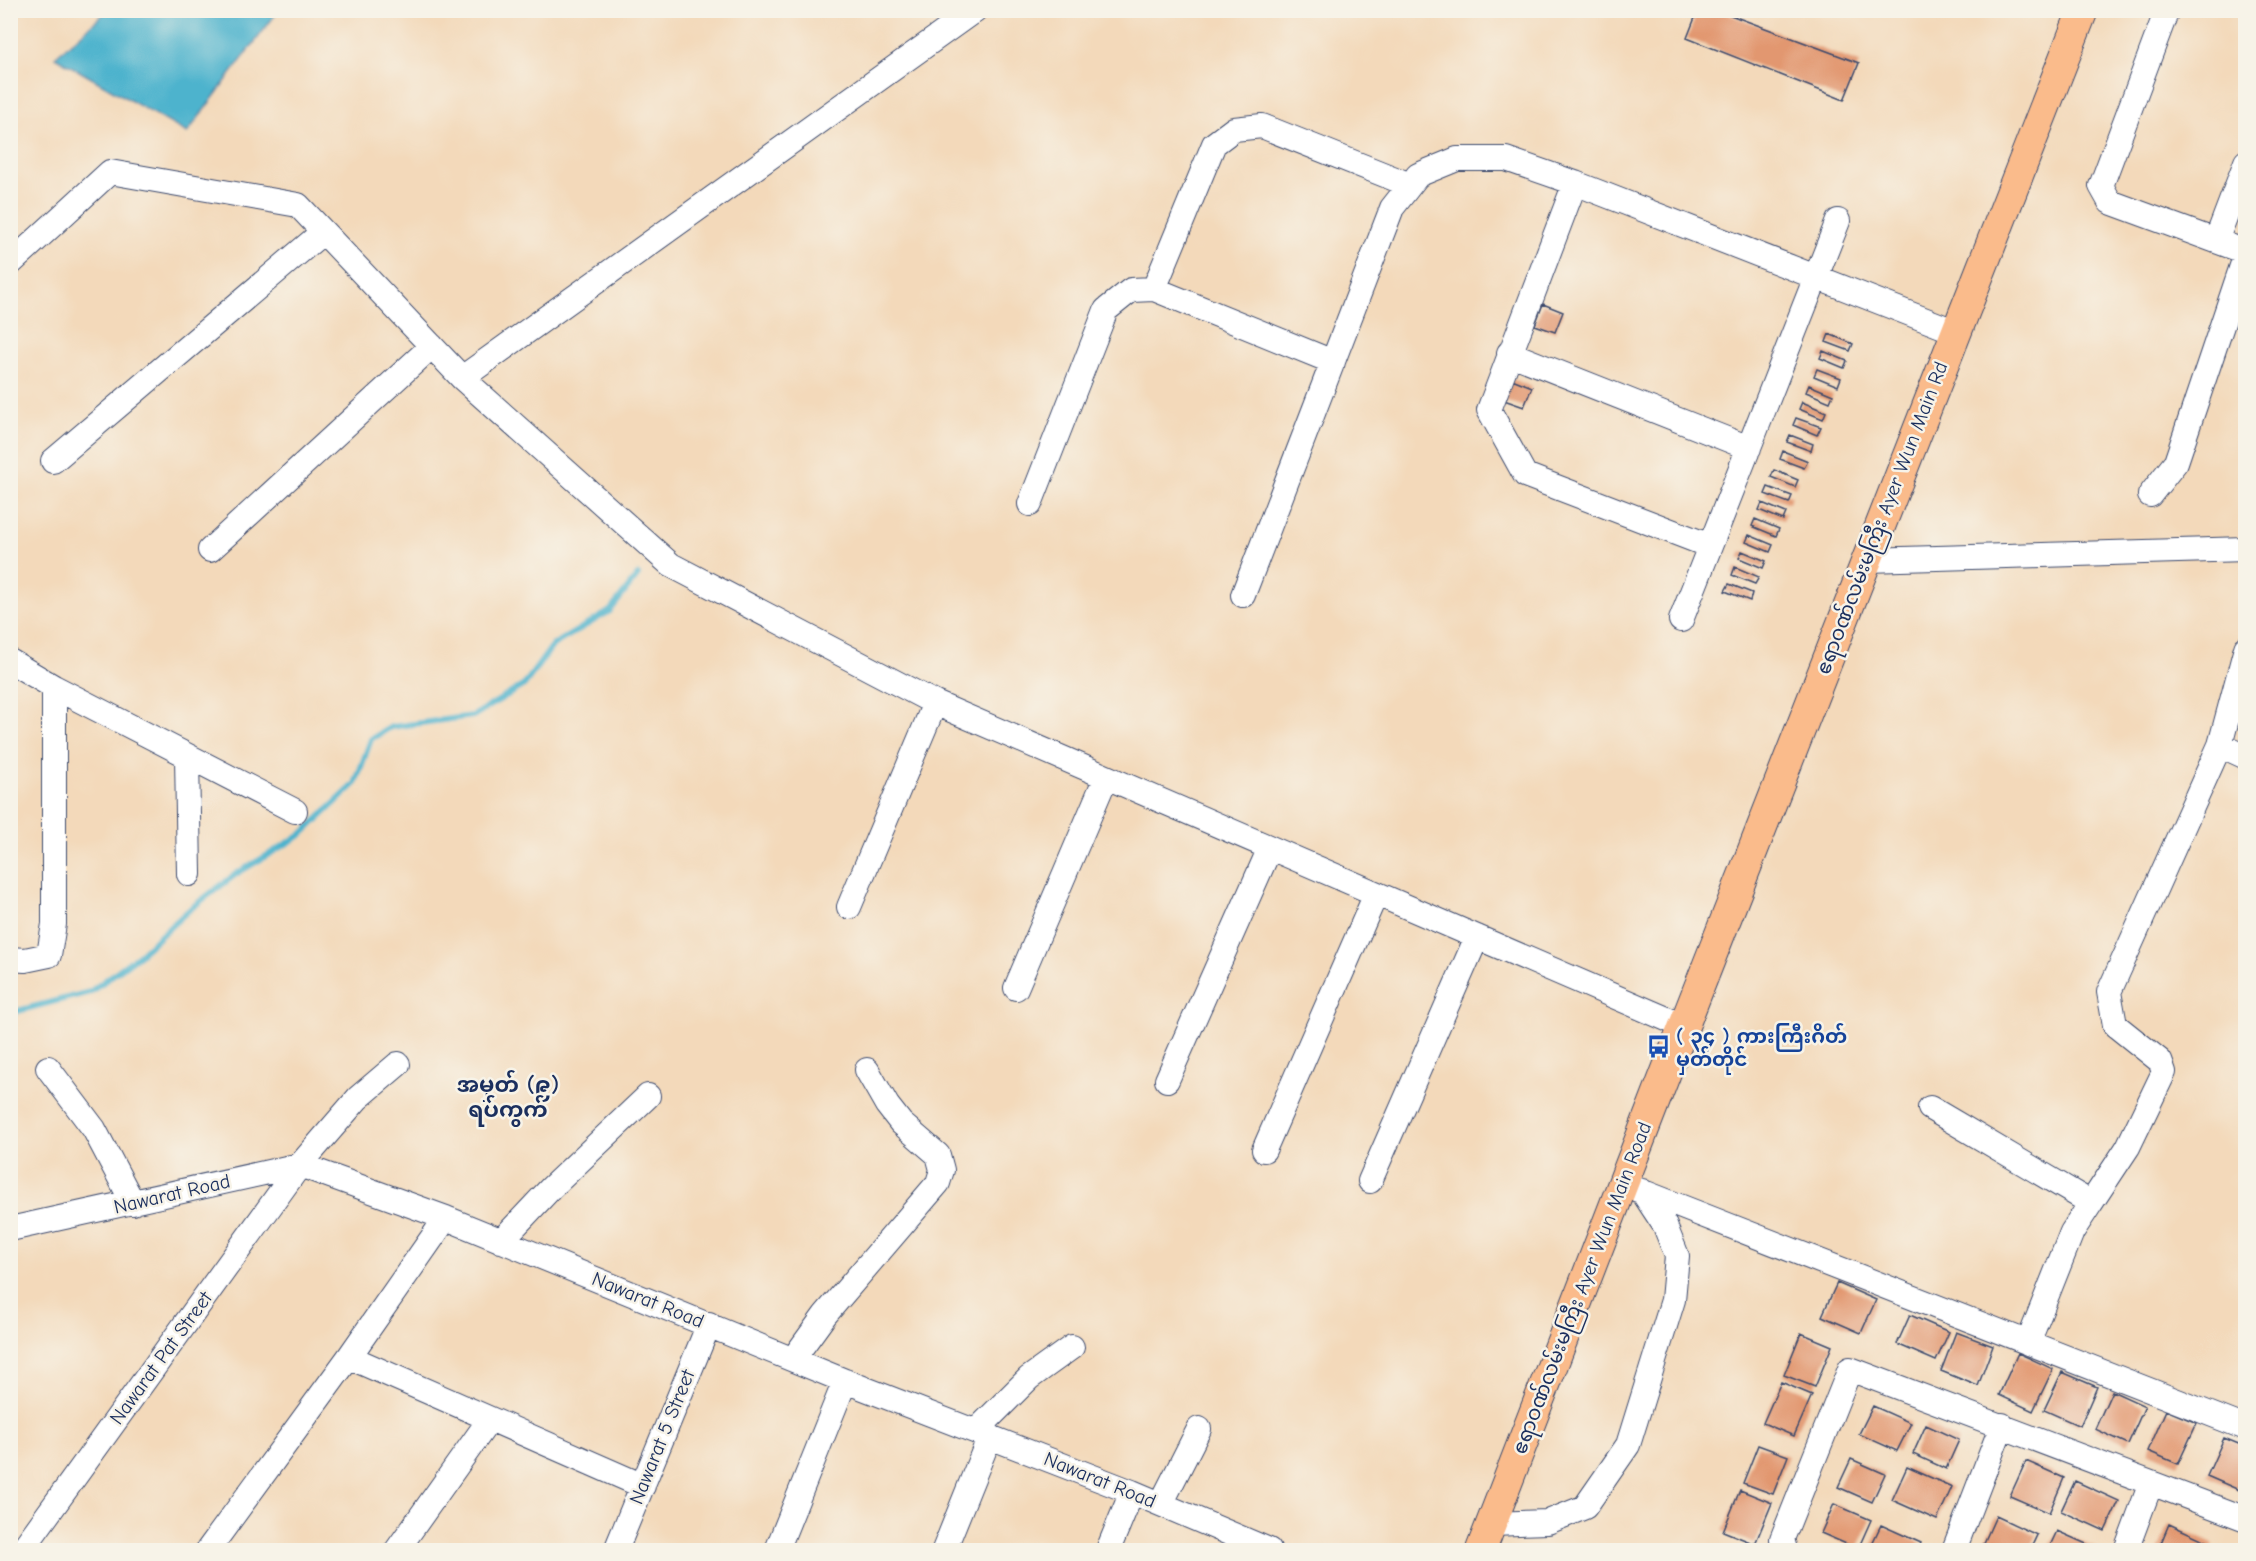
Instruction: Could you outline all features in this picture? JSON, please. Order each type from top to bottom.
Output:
[{"type":"main road","name":"ဧရာဝဏ်လမ်းမကြီး Ayer Wun Main Rd","points":[[1683,1026],[1867,560],[1954,331],[2083,10]]},
{"type":"main road","name":"ဧရာဝဏ်လမ်းမကြီး Ayer Wun Main Road","points":[[1487,1537],[1632,1188],[1683,1026]]},
{"type":"street","points":[[462,378],[975,10]]},
{"type":"street","points":[[2150,495],[2176,462],[2246,253],[2110,202],[2101,186],[2167,10]]},
{"type":"street","points":[[1154,289],[1214,144],[1234,129],[1262,126],[1410,185]]},
{"type":"street","points":[[1243,596],[1392,208],[1418,175],[1457,159],[1506,159],[1575,183],[1954,331]]},
{"type":"street","points":[[2216,241],[2246,162]]},
{"type":"street","points":[[10,264],[111,172],[298,205],[462,378],[671,565],[935,703],[1683,1026]]},
{"type":"street","points":[[1575,183],[1489,410],[1525,475],[1710,546]]},
{"type":"street","points":[[1681,620],[1838,221]]},
{"type":"street","points":[[53,461],[323,232]]},
{"type":"street","points":[[1030,504],[1106,310],[1131,290],[1154,289],[1332,362]]},
{"type":"street","points":[[210,550],[432,346]]},
{"type":"street","points":[[1509,353],[1749,448]]},
{"type":"street","points":[[1867,560],[2246,549]]},
{"type":"street","points":[[2028,1343],[2072,1232],[2128,1147],[2164,1072],[2160,1061],[2115,1025],[2109,992],[2220,745],[2246,648]]},
{"type":"street","points":[[10,661],[54,687],[295,811]]},
{"type":"street","points":[[10,960],[25,960],[49,955],[54,924],[54,687]]},
{"type":"street","points":[[849,907],[935,703]]},
{"type":"street","points":[[2220,745],[2246,757]]},
{"type":"street","points":[[187,756],[189,874]]},
{"type":"street","points":[[1017,988],[1106,777]]},
{"type":"street","points":[[1167,1080],[1270,848]]},
{"type":"street","points":[[1264,1150],[1376,894]]},
{"type":"street","points":[[1370,1181],[1477,937]]},
{"type":"street","name":"Nawarat Pat Street","points":[[22,1551],[300,1165],[358,1098],[398,1064]]},
{"type":"street","points":[[48,1068],[94,1129],[133,1203]]},
{"type":"street","points":[[793,1359],[825,1315],[938,1183],[942,1170],[938,1155],[901,1123],[887,1105],[867,1070]]},
{"type":"street","points":[[501,1241],[551,1188],[648,1096]]},
{"type":"street","points":[[1930,1108],[2091,1203]]},
{"type":"street","name":"Nawarat Road","points":[[10,1229],[300,1165],[446,1218],[845,1381],[1132,1492],[1269,1551]]},
{"type":"street","points":[[1632,1188],[2246,1428]]},
{"type":"street","points":[[1487,1537],[1548,1522],[1585,1507],[1628,1445],[1673,1300],[1677,1256],[1665,1226],[1632,1188]]},
{"type":"street","points":[[208,1551],[349,1357],[446,1218]]},
{"type":"street","name":"Nawarat 5 Street","points":[[616,1551],[709,1324]]},
{"type":"street","points":[[944,1551],[983,1433],[1029,1378],[1072,1347]]},
{"type":"street","points":[[349,1357],[643,1486]]},
{"type":"street","points":[[1785,1551],[1782,1539],[1850,1369],[2246,1519]]},
{"type":"street","points":[[777,1551],[845,1381]]},
{"type":"street","points":[[397,1551],[490,1419]]},
{"type":"street","points":[[1954,1551],[2002,1425]]},
{"type":"street","points":[[1161,1504],[1199,1429]]},
{"type":"street","points":[[2126,1551],[2151,1483]]},
{"type":"street","points":[[1108,1551],[1132,1492]]},
{"type":"water","points":[[107,11],[278,11],[187,133],[55,57]]},
{"type":"building","points":[[1698,10],[1717,10],[1859,63],[1844,100],[1687,38]]},
{"type":"building","points":[[1543,304],[1563,312],[1555,332],[1535,325]]},
{"type":"building","points":[[1829,334],[1853,344],[1850,351],[1826,342]]},
{"type":"building","points":[[1823,351],[1847,361],[1844,368],[1820,358]]},
{"type":"building","points":[[1817,369],[1841,378],[1838,386],[1814,376]]},
{"type":"building","points":[[1512,379],[1532,387],[1524,407],[1504,400]]},
{"type":"building","points":[[1809,385],[1833,395],[1830,402],[1806,392]]},
{"type":"building","points":[[1802,402],[1826,412],[1823,419],[1799,409]]},
{"type":"building","points":[[1796,418],[1821,427],[1817,435],[1793,425]]},
{"type":"building","points":[[1790,435],[1813,444],[1811,451],[1787,442]]},
{"type":"building","points":[[1783,451],[1808,461],[1804,468],[1780,459]]},
{"type":"building","points":[[1774,470],[1798,480],[1795,487],[1771,477]]},
{"type":"building","points":[[1768,487],[1792,496],[1789,503],[1765,494]]},
{"type":"building","points":[[1762,503],[1786,513],[1783,520],[1759,510]]},
{"type":"building","points":[[1755,519],[1779,529],[1776,536],[1752,526]]},
{"type":"building","points":[[1749,535],[1773,545],[1770,552],[1746,542]]},
{"type":"building","points":[[1742,551],[1766,561],[1763,568],[1739,558]]},
{"type":"building","points":[[1735,567],[1759,577],[1755,584],[1732,575]]},
{"type":"building","points":[[1729,584],[1752,593],[1750,601],[1725,591]]},
{"type":"building","points":[[1837,1283],[1876,1300],[1861,1333],[1822,1316]]},
{"type":"building","points":[[1910,1315],[1949,1332],[1936,1361],[1897,1344]]},
{"type":"building","points":[[1956,1332],[1993,1346],[1978,1386],[1941,1371]]},
{"type":"building","points":[[1801,1333],[1832,1346],[1815,1387],[1784,1375]]},
{"type":"building","points":[[2018,1353],[2053,1369],[2033,1411],[1999,1395]]},
{"type":"building","points":[[2062,1372],[2097,1387],[2080,1426],[2044,1410]]},
{"type":"building","points":[[1781,1382],[1812,1395],[1794,1436],[1763,1423]]},
{"type":"building","points":[[2112,1391],[2145,1406],[2128,1444],[2095,1429]]},
{"type":"building","points":[[1873,1406],[1911,1423],[1897,1451],[1859,1434]]},
{"type":"building","points":[[2166,1410],[2197,1423],[2178,1464],[2148,1451]]},
{"type":"building","points":[[1926,1425],[1959,1440],[1946,1469],[1913,1454]]},
{"type":"building","points":[[2224,1438],[2246,1447],[2246,1475],[2239,1490],[2207,1476]]},
{"type":"building","points":[[1758,1445],[1788,1456],[1773,1494],[1743,1483]]},
{"type":"building","points":[[1851,1459],[1885,1474],[1872,1502],[1838,1487]]},
{"type":"building","points":[[2026,1461],[2064,1478],[2049,1513],[2010,1496]]},
{"type":"building","points":[[1907,1467],[1952,1487],[1937,1520],[1892,1500]]},
{"type":"building","points":[[2075,1481],[2119,1501],[2105,1531],[2061,1511]]},
{"type":"building","points":[[1740,1490],[1772,1503],[1755,1544],[1723,1531]]},
{"type":"building","points":[[1834,1504],[1871,1520],[1858,1549],[1821,1533]]},
{"type":"building","points":[[1996,1516],[2037,1535],[2030,1550],[1995,1550],[1983,1545]]},
{"type":"building","points":[[2169,1524],[2213,1544],[2210,1550],[2158,1550]]},
{"type":"building","points":[[1881,1525],[1921,1543],[1918,1550],[1869,1550]]},
{"type":"building","points":[[2057,1531],[2100,1550],[2048,1550]]},
{"type":"waterway","points":[[10,1013],[90,992],[139,955],[190,909],[236,874],[301,835],[355,784],[371,739],[391,727],[473,716],[524,685],[553,645],[610,611],[638,575]]},
{"type":"place","name":"( ၃၄ ) ကားကြီးဂိတ် မှတ်တိုင်","points":[[1658,1047]]},
{"type":"district","name":"အမှတ် (၉) ရပ်ကွက်","points":[[508,1098]]}]
